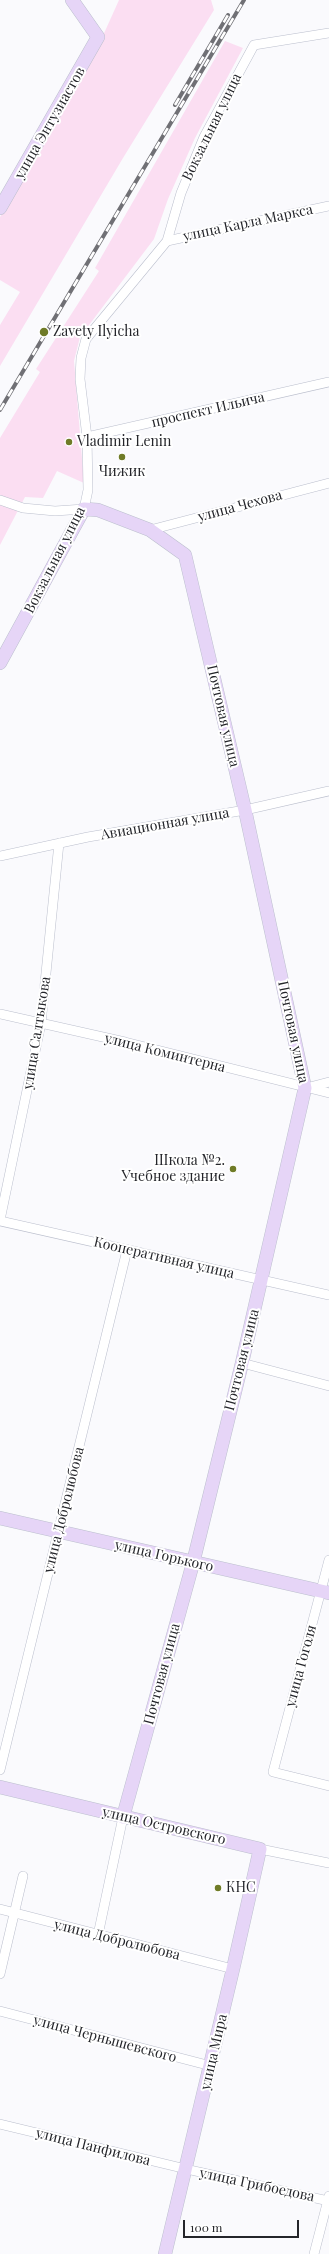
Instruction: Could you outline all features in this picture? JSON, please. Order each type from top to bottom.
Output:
[{"type":"street","name":"улица Энтузиастов","points":[[0,208],[98,37],[72,0]]},
{"type":"street","name":"Вокзальная улица","points":[[0,663],[84,509],[88,490],[88,437],[80,379],[81,358],[86,339],[167,241],[181,193],[204,137],[254,45],[329,32]]},
{"type":"street","name":"улица Карла Маркса","points":[[167,241],[329,206]]},
{"type":"street","name":"проспект Ильича","points":[[88,437],[329,382]]},
{"type":"street","name":"улица Чехова","points":[[150,530],[329,483]]},
{"type":"street","name":"Почтовая улица","points":[[0,500],[23,508],[55,511],[84,509],[98,510],[150,530],[185,555],[245,810],[305,1088],[242,1362],[192,1563],[123,1817]]},
{"type":"street","name":"Авиационная улица","points":[[0,856],[59,843],[245,810],[329,791]]},
{"type":"street","name":"улица Салтыкова","points":[[0,1221],[41,1023],[59,843]]},
{"type":"street","name":"улица Коминтерна","points":[[0,1014],[125,1042],[329,1094]]},
{"type":"street","points":[[305,1088],[329,1082]]},
{"type":"street","name":"Кооперативная улица","points":[[0,1221],[329,1295]]},
{"type":"street","name":"улица Добролюбова","points":[[0,1770],[127,1250]]},
{"type":"street","points":[[242,1362],[329,1386]]},
{"type":"street","name":"улица Горького","points":[[0,1518],[192,1563],[325,1592]]},
{"type":"street","name":"улица Гоголя","points":[[329,1560],[325,1592],[273,1772],[329,1786]]},
{"type":"street","name":"улица Островского","points":[[0,1787],[260,1849],[329,1863]]},
{"type":"street","points":[[98,1935],[123,1817]]},
{"type":"street","name":"улица Мира","points":[[165,2254],[234,1969],[260,1849]]},
{"type":"street","points":[[0,1974],[23,1876]]},
{"type":"street","name":"улица Добролюбова","points":[[0,1909],[234,1969]]},
{"type":"street","name":"улица Чернышевского","points":[[0,2011],[211,2066]]},
{"type":"street","name":"улица Панфилова","points":[[0,2124],[186,2169]]},
{"type":"street","name":"улица Грибоедова","points":[[186,2169],[329,2199]]},
{"type":"street","points":[[314,2254],[329,2199]]},
{"type":"shaded area","points":[[119,0],[211,0],[214,10],[123,158],[0,366],[0,325],[20,292],[0,280],[0,217],[101,40]]},
{"type":"shaded area","points":[[225,41],[243,48],[195,138],[168,199],[154,239],[80,337],[74,361],[84,483],[57,471],[43,498],[25,497],[0,545],[0,438],[40,372],[36,369],[99,271],[95,268]]},
{"type":"railway","points":[[0,410],[244,0]]},
{"type":"railway","points":[[175,105],[228,15]]},
{"type":"place","name":"Zavety Ilyicha","points":[[44,332]]},
{"type":"place","name":"Vladimir Lenin","points":[[69,442]]},
{"type":"place","name":"Чижик","points":[[122,457]]},
{"type":"place","name":"Школа №2. Учебное здание","points":[[233,1169]]},
{"type":"place","name":"КНС","points":[[218,1888]]}]
